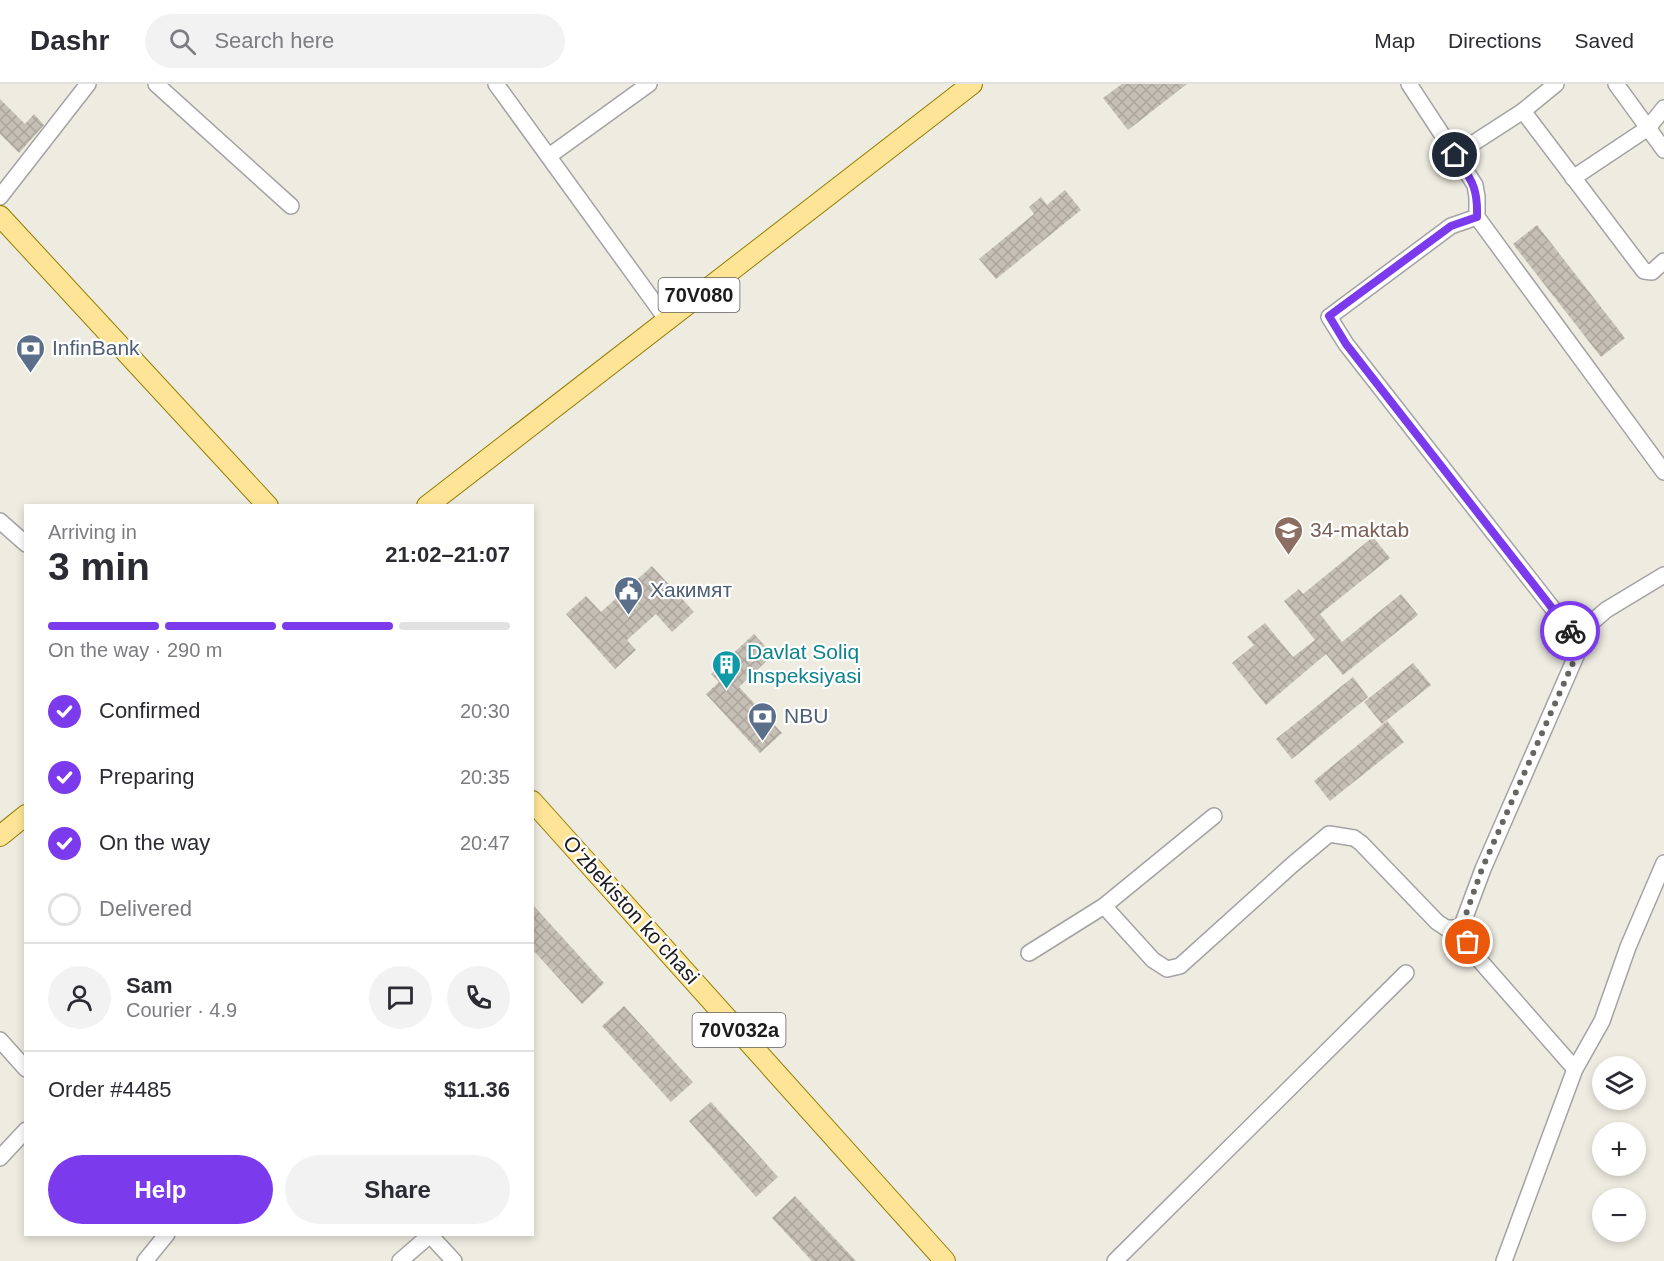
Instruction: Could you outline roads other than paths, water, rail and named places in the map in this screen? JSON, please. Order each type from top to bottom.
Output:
[{"type":"main road","name":"70V080","points":[[430,504],[972,84]]},
{"type":"main road","points":[[0,216],[266,504]]},
{"type":"main road","name":"O‘zbekiston ko‘chasi","points":[[534,803],[945,1261]]},
{"type":"main road","points":[[2,830],[24,816]]},
{"type":"street","points":[[0,198],[88,84]]},
{"type":"street","points":[[156,84],[291,206]]},
{"type":"street","points":[[496,84],[667,320]]},
{"type":"street","points":[[549,156],[649,84]]},
{"type":"street","points":[[1409,84],[1474,184],[1477,197],[1477,217],[1664,472]]},
{"type":"street","points":[[1455,155],[1523,111],[1556,84]]},
{"type":"street","points":[[1616,84],[1664,150]]},
{"type":"street","points":[[1573,178],[1648,128],[1664,108]]},
{"type":"street","points":[[1523,111],[1644,271],[1652,272],[1664,261]]},
{"type":"street","points":[[1477,217],[1451,226],[1329,316],[1353,353],[1575,637],[1580,647],[1482,869],[1461,928],[1475,955],[1575,1069]]},
{"type":"street","points":[[0,521],[24,542]]},
{"type":"street","points":[[1575,637],[1606,609],[1664,575]]},
{"type":"street","points":[[1029,953],[1104,906],[1214,816]]},
{"type":"street","points":[[1104,906],[1153,960],[1167,969],[1180,966],[1329,834],[1354,838],[1437,922],[1446,928],[1461,928]]},
{"type":"street","points":[[1504,1261],[1575,1069],[1602,1021],[1628,947],[1664,863]]},
{"type":"street","points":[[1115,1261],[1406,973]]},
{"type":"street","points":[[0,1040],[24,1067]]},
{"type":"street","points":[[0,1158],[24,1132]]},
{"type":"street","points":[[145,1261],[165,1236]]},
{"type":"street","points":[[400,1261],[429,1236]]},
{"type":"street","points":[[431,1236],[454,1261]]},
{"type":"place","name":"InfinBank","points":[[31,374]]},
{"type":"place","name":"34-maktab","points":[[1289,556]]},
{"type":"place","name":"Хакимят","points":[[629,616]]},
{"type":"place","name":"Davlat Soliq Inspeksiyasi","points":[[726,690]]},
{"type":"place","name":"NBU","points":[[763,742]]}]
